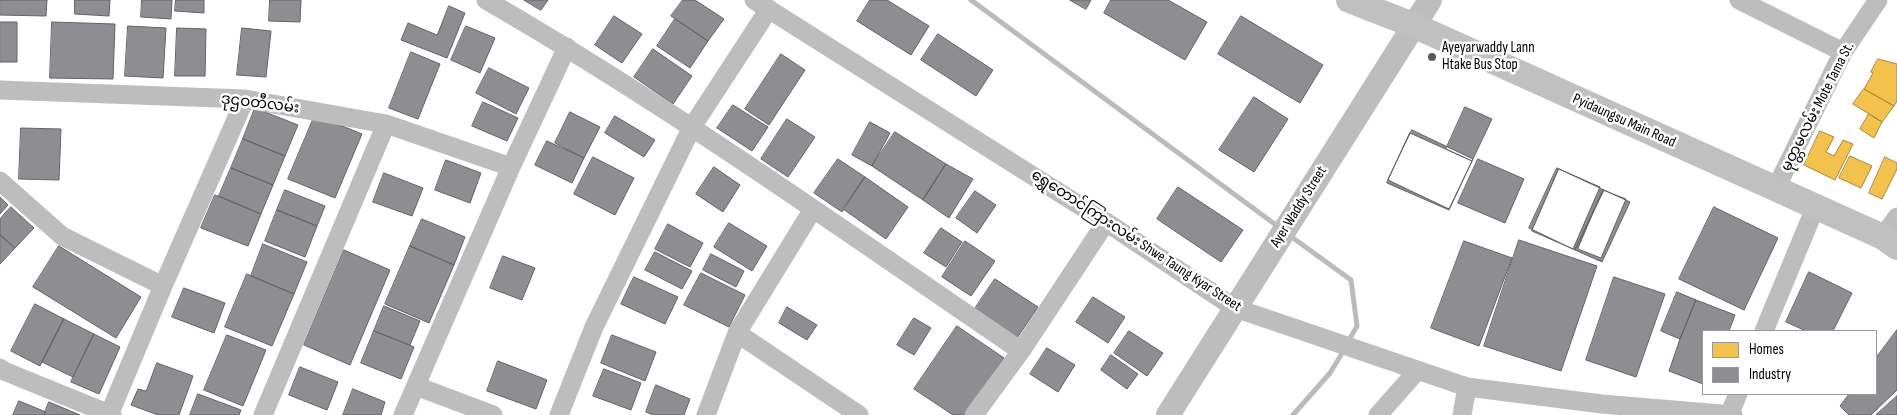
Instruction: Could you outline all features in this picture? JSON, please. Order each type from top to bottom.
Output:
[{"type":"main road","name":"Pyidaungsu Main Road","points":[[1349,0],[1413,25],[1815,208],[1892,234]]},
{"type":"street","points":[[486,0],[567,47],[692,127],[1021,352]]},
{"type":"street","name":"Ayer Waddy Street","points":[[1168,415],[1430,0]]},
{"type":"street","points":[[1739,0],[1843,52]]},
{"type":"street","name":"မုတ္တမလမ်း Mote Tama St.","points":[[1775,190],[1843,52],[1878,0]]},
{"type":"street","points":[[559,415],[594,327],[692,127],[762,5]]},
{"type":"street","name":"ရွှေတောင်ကြားလမ်း Shwe Taung Kyar Street","points":[[762,5],[1106,222],[1235,308],[1467,387],[1601,409],[1730,414]]},
{"type":"street","points":[[403,415],[511,167],[567,47]]},
{"type":"street","name":"ဒုဌဝတီလမ်း","points":[[0,90],[245,99],[386,124],[511,167]]},
{"type":"street","points":[[0,368],[4,372],[110,415],[163,286],[245,99]]},
{"type":"street","points":[[263,415],[386,124]]},
{"type":"street","points":[[0,182],[62,236],[163,286]]},
{"type":"street","points":[[1764,330],[1815,208]]},
{"type":"street","points":[[706,415],[737,333],[813,209]]},
{"type":"street","points":[[974,415],[1021,352],[1106,222]]},
{"type":"street","points":[[737,333],[859,415]]},
{"type":"street","points":[[1378,415],[1417,371]]},
{"type":"street","points":[[416,386],[493,415]]},
{"type":"street","points":[[1462,415],[1467,387]]},
{"type":"street","points":[[1730,414],[1738,395]]},
{"type":"building: Homes","points":[[1878,59],[1897,64],[1897,101],[1894,106],[1864,89]]},
{"type":"building: Homes","points":[[1864,89],[1894,106],[1882,122],[1853,104]]},
{"type":"building: Homes","points":[[1869,114],[1882,122],[1874,138],[1860,129]]},
{"type":"building: Homes","points":[[1820,131],[1834,137],[1826,152],[1834,156],[1843,140],[1853,144],[1835,180],[1804,165]]},
{"type":"building: Homes","points":[[1850,156],[1872,166],[1861,188],[1839,178]]},
{"type":"building: Homes","points":[[1885,157],[1897,163],[1897,169],[1882,199],[1869,193]]},
{"type":"building: Industry","points":[[0,0],[47,0],[46,16],[0,15]]},
{"type":"building: Industry","points":[[75,0],[110,0],[109,16],[75,14]]},
{"type":"building: Industry","points":[[142,0],[172,0],[171,19],[141,17]]},
{"type":"building: Industry","points":[[176,0],[204,0],[204,13],[175,11]]},
{"type":"building: Industry","points":[[270,0],[301,0],[300,22],[269,21]]},
{"type":"building: Industry","points":[[524,0],[548,0],[541,10]]},
{"type":"building: Industry","points":[[683,0],[695,0],[724,19],[708,41],[671,16]]},
{"type":"building: Industry","points":[[870,0],[887,0],[929,26],[911,55],[857,21]]},
{"type":"building: Industry","points":[[1070,0],[1091,0],[1086,9]]},
{"type":"building: Industry","points":[[1111,0],[1168,0],[1207,22],[1185,60],[1104,13]]},
{"type":"building: Industry","points":[[449,6],[465,13],[447,58],[401,40],[408,23],[437,35]]},
{"type":"building: Industry","points":[[614,16],[642,34],[622,63],[595,45]]},
{"type":"building: Industry","points":[[1241,16],[1323,65],[1300,103],[1218,54]]},
{"type":"building: Industry","points":[[675,19],[708,41],[690,68],[657,46]]},
{"type":"building: Industry","points":[[0,22],[17,22],[17,62],[0,62]]},
{"type":"building: Industry","points":[[52,22],[115,24],[113,79],[50,78]]},
{"type":"building: Industry","points":[[128,26],[166,28],[163,78],[125,76]]},
{"type":"building: Industry","points":[[466,26],[495,38],[480,73],[451,60]]},
{"type":"building: Industry","points":[[177,28],[206,29],[205,76],[175,76]]},
{"type":"building: Industry","points":[[242,28],[271,31],[266,77],[237,75]]},
{"type":"building: Industry","points":[[938,34],[993,70],[976,96],[921,60]]},
{"type":"building: Industry","points":[[653,49],[692,76],[673,104],[634,77]]},
{"type":"building: Industry","points":[[411,52],[440,64],[418,119],[389,108]]},
{"type":"building: Industry","points":[[781,54],[805,70],[769,125],[745,109]]},
{"type":"building: Industry","points":[[489,68],[529,88],[516,114],[476,93]]},
{"type":"building: Industry","points":[[1254,97],[1288,119],[1254,172],[1219,150]]},
{"type":"building: Industry","points":[[483,102],[518,118],[507,141],[472,126]]},
{"type":"building: Industry","points":[[733,105],[768,127],[752,151],[717,128]]},
{"type":"building: Industry","points":[[1465,107],[1492,119],[1472,161],[1446,149]]},
{"type":"building: Industry","points":[[255,108],[298,125],[285,156],[243,139]]},
{"type":"building: Industry","points":[[570,112],[600,127],[584,158],[555,143]]},
{"type":"building: Industry","points":[[315,115],[362,134],[335,198],[288,179]]},
{"type":"building: Industry","points":[[615,116],[655,140],[644,157],[605,133]]},
{"type":"building: Industry","points":[[787,119],[815,137],[788,177],[761,159]]},
{"type":"building: Industry","points":[[870,122],[890,133],[872,166],[852,155]]},
{"type":"building: Industry","points":[[21,128],[61,129],[59,180],[19,179]]},
{"type":"building: Industry","points":[[1412,130],[1473,159],[1449,209],[1388,180]]},
{"type":"building: Industry","points":[[895,132],[946,164],[923,200],[872,166]]},
{"type":"building: Industry","points":[[1410,133],[1472,161],[1449,210],[1387,183]]},
{"type":"building: Industry","points":[[243,139],[285,156],[273,185],[231,168]]},
{"type":"building: Industry","points":[[547,141],[584,158],[572,183],[535,165]]},
{"type":"building: Industry","points":[[593,157],[634,178],[615,215],[574,194]]},
{"type":"building: Industry","points":[[838,159],[865,177],[842,212],[814,193]]},
{"type":"building: Industry","points":[[1478,159],[1524,179],[1505,223],[1458,203]]},
{"type":"building: Industry","points":[[446,160],[481,173],[470,203],[435,190]]},
{"type":"building: Industry","points":[[946,164],[973,179],[949,218],[923,200]]},
{"type":"building: Industry","points":[[714,167],[740,185],[723,212],[696,194]]},
{"type":"building: Industry","points":[[231,168],[273,185],[261,214],[219,196]]},
{"type":"building: Industry","points":[[1557,168],[1604,190],[1575,250],[1529,228]]},
{"type":"building: Industry","points":[[1559,169],[1600,187],[1573,249],[1532,231]]},
{"type":"building: Industry","points":[[384,173],[423,188],[412,216],[373,202]]},
{"type":"building: Industry","points":[[865,177],[908,207],[886,239],[843,209]]},
{"type":"building: Industry","points":[[1178,187],[1243,230],[1221,262],[1157,219]]},
{"type":"building: Industry","points":[[285,190],[325,206],[317,226],[277,210]]},
{"type":"building: Industry","points":[[1603,190],[1626,199],[1601,258],[1578,249]]},
{"type":"building: Industry","points":[[1604,190],[1630,202],[1602,262],[1575,250]]},
{"type":"building: Industry","points":[[975,191],[996,205],[977,233],[956,218]]},
{"type":"building: Industry","points":[[215,195],[261,214],[248,246],[201,228]]},
{"type":"building: Industry","points":[[0,197],[8,205],[0,214]]},
{"type":"building: Industry","points":[[11,207],[34,228],[15,248],[0,235],[0,219]]},
{"type":"building: Industry","points":[[1714,207],[1778,238],[1744,310],[1679,279]]},
{"type":"building: Industry","points":[[277,210],[317,226],[305,257],[265,241]]},
{"type":"building: Industry","points":[[422,219],[465,237],[454,265],[410,246]]},
{"type":"building: Industry","points":[[729,223],[767,246],[752,271],[714,247]]},
{"type":"building: Industry","points":[[668,224],[703,243],[690,267],[655,249]]},
{"type":"building: Industry","points":[[941,228],[962,242],[946,267],[924,253]]},
{"type":"building: Industry","points":[[0,235],[15,248],[0,264]]},
{"type":"building: Industry","points":[[1519,240],[1597,266],[1561,371],[1484,346]]},
{"type":"building: Industry","points":[[965,241],[995,261],[971,296],[942,277]]},
{"type":"building: Industry","points":[[1464,241],[1512,258],[1479,346],[1431,328]]},
{"type":"building: Industry","points":[[263,244],[307,262],[294,294],[251,276]]},
{"type":"building: Industry","points":[[59,246],[141,297],[116,338],[33,287]]},
{"type":"building: Industry","points":[[410,246],[454,265],[429,323],[385,304]]},
{"type":"building: Industry","points":[[344,250],[390,270],[350,365],[304,345]]},
{"type":"building: Industry","points":[[655,252],[692,271],[682,289],[645,270]]},
{"type":"building: Industry","points":[[711,254],[744,271],[736,287],[703,270]]},
{"type":"building: Industry","points":[[503,256],[535,268],[522,300],[490,288]]},
{"type":"building: Industry","points":[[1809,272],[1852,293],[1834,330],[1804,330],[1786,322]]},
{"type":"building: Industry","points":[[701,273],[745,295],[729,327],[684,305]]},
{"type":"building: Industry","points":[[247,274],[294,294],[272,346],[225,327]]},
{"type":"building: Industry","points":[[634,277],[678,297],[665,324],[621,304]]},
{"type":"building: Industry","points":[[1614,277],[1665,294],[1636,377],[1586,360]]},
{"type":"building: Industry","points":[[995,279],[1038,307],[1017,338],[974,310]]},
{"type":"building: Industry","points":[[184,288],[225,303],[214,333],[172,317]]},
{"type":"building: Industry","points":[[1677,292],[1696,300],[1680,339],[1661,331]]},
{"type":"building: Industry","points":[[1093,297],[1125,317],[1108,343],[1076,322]]},
{"type":"building: Industry","points":[[1696,300],[1735,315],[1729,330],[1702,330],[1702,384],[1669,371]]},
{"type":"building: Industry","points":[[35,304],[64,319],[40,366],[11,351]]},
{"type":"building: Industry","points":[[384,306],[420,321],[410,345],[374,331]]},
{"type":"building: Industry","points":[[787,307],[817,325],[807,340],[779,323]]},
{"type":"building: Industry","points":[[914,318],[931,328],[914,355],[897,345]]},
{"type":"building: Industry","points":[[64,319],[94,334],[73,377],[42,362]]},
{"type":"building: Industry","points":[[957,326],[1004,358],[964,415],[953,415],[914,389]]},
{"type":"building: Industry","points":[[1897,330],[1897,390],[1871,415],[1849,415],[1840,406],[1848,395],[1877,395],[1877,357]]},
{"type":"building: Industry","points":[[374,331],[414,347],[401,379],[361,363]]},
{"type":"building: Industry","points":[[1129,331],[1163,353],[1147,376],[1114,353]]},
{"type":"building: Industry","points":[[94,334],[120,347],[99,394],[71,382]]},
{"type":"building: Industry","points":[[227,335],[266,350],[243,406],[204,390]]},
{"type":"building: Industry","points":[[612,335],[656,352],[645,381],[601,363]]},
{"type":"building: Industry","points":[[1047,348],[1075,365],[1058,392],[1030,374]]},
{"type":"building: Industry","points":[[1111,355],[1138,374],[1127,389],[1101,370]]},
{"type":"building: Industry","points":[[498,361],[547,380],[536,409],[487,391]]},
{"type":"building: Industry","points":[[157,363],[193,376],[179,415],[158,415],[131,405],[138,389],[146,391]]},
{"type":"building: Industry","points":[[300,367],[338,382],[327,410],[289,395]]},
{"type":"building: Industry","points":[[604,369],[641,383],[631,410],[593,396]]},
{"type":"building: Industry","points":[[656,385],[690,399],[684,415],[653,415],[646,412]]},
{"type":"building: Industry","points":[[353,389],[385,402],[381,415],[343,415]]},
{"type":"building: Industry","points":[[198,394],[241,410],[239,415],[190,415]]},
{"type":"building: Industry","points":[[1897,396],[1897,415],[1876,415]]},
{"type":"building: Industry","points":[[19,401],[46,412],[44,415],[13,415]]},
{"type":"building: Industry","points":[[49,402],[80,415],[44,415]]},
{"type":"waterway","points":[[971,0],[1280,228]]},
{"type":"waterway","points":[[1289,235],[1351,280],[1357,326],[1348,342]]},
{"type":"waterway","points":[[1293,415],[1330,373],[1344,350]]},
{"type":"place","name":"Ayeyarwaddy Lann Htake Bus Stop","points":[[1432,57]]}]
